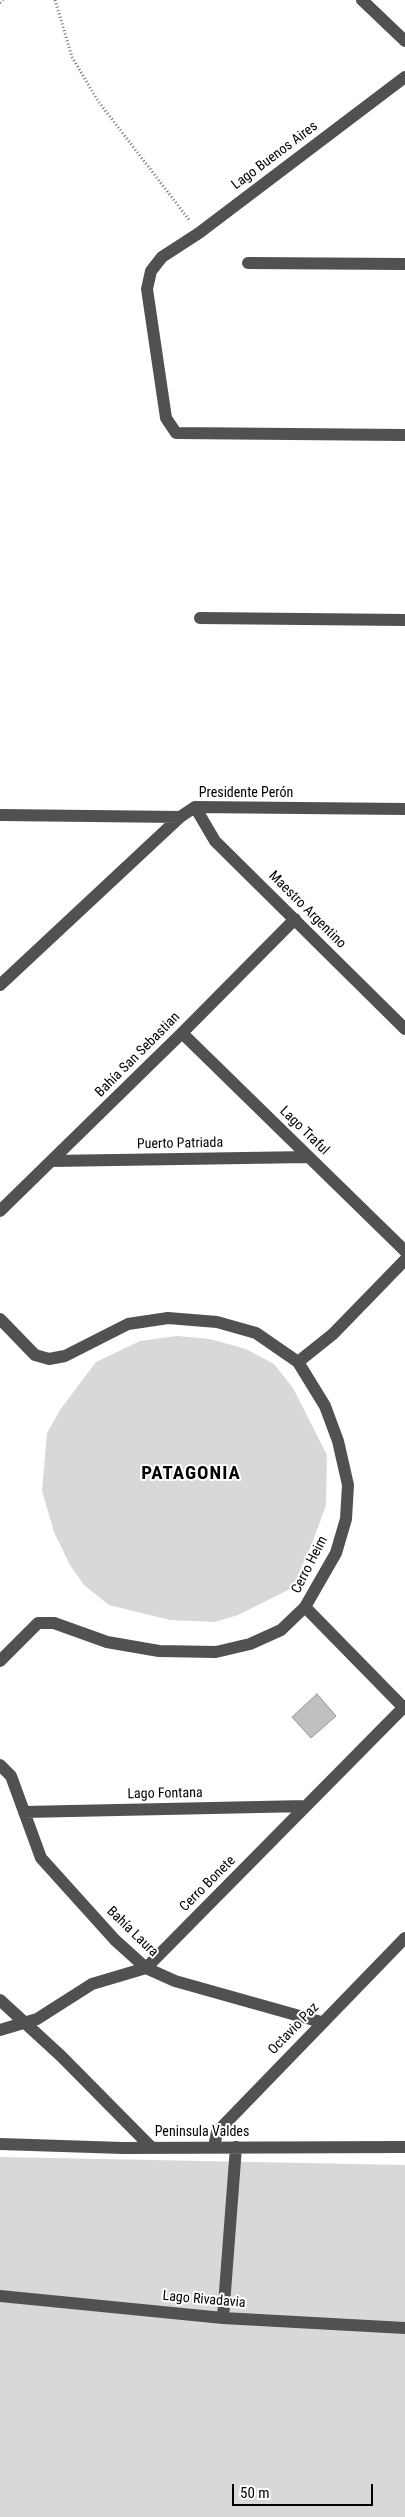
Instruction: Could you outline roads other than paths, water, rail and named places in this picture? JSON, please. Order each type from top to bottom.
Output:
[{"type":"street","points":[[362,0],[405,41]]},
{"type":"street","name":"Lago Buenos Aires","points":[[405,77],[199,233],[162,257],[151,271],[147,289],[166,418],[176,433],[405,435]]},
{"type":"street","points":[[248,263],[405,264]]},
{"type":"street","points":[[200,618],[405,620]]},
{"type":"street","name":"Presidente Perón","points":[[0,984],[180,817],[195,807],[405,809]]},
{"type":"street","name":"Maestro Argentino","points":[[195,807],[215,841],[405,1029]]},
{"type":"street","points":[[0,815],[180,817]]},
{"type":"street","name":"Bahía San Sebastian","points":[[0,1211],[182,1033],[294,919]]},
{"type":"street","name":"Lago Traful","points":[[182,1033],[405,1251]]},
{"type":"street","name":"Puerto Patriada","points":[[51,1162],[309,1157]]},
{"type":"street","points":[[298,1362],[333,1334],[405,1260]]},
{"type":"street","name":"Cerro Heim","points":[[0,1319],[35,1355],[49,1359],[66,1356],[128,1324],[168,1318],[217,1322],[256,1333],[298,1362],[326,1406],[338,1441],[348,1485],[346,1520],[336,1553],[305,1607],[281,1630],[250,1644],[216,1652],[159,1651],[107,1642],[54,1623],[38,1624],[0,1661]]},
{"type":"street","points":[[305,1607],[404,1708]]},
{"type":"street","name":"Cerro Bonete","points":[[0,2030],[44,2015],[92,1984],[146,1968],[404,1708]]},
{"type":"street","name":"Bahía Laura","points":[[0,1764],[10,1776],[41,1858],[115,1940],[146,1968],[175,1981],[321,2022]]},
{"type":"street","name":"Lago Fontana","points":[[24,1812],[306,1806]]},
{"type":"street","name":"Octavio Paz","points":[[214,2147],[217,2132],[321,2022],[405,1938]]},
{"type":"street","points":[[0,2000],[61,2056],[151,2147]]},
{"type":"street","name":"Peninsula Valdes","points":[[0,2144],[151,2147],[405,2147]]},
{"type":"street","points":[[223,2318],[236,2147]]},
{"type":"street","name":"Lago Rivadavia","points":[[0,2296],[223,2318],[405,2328]]},
{"type":"district","name":"PATAGONIA","points":[[191,1474]]}]
